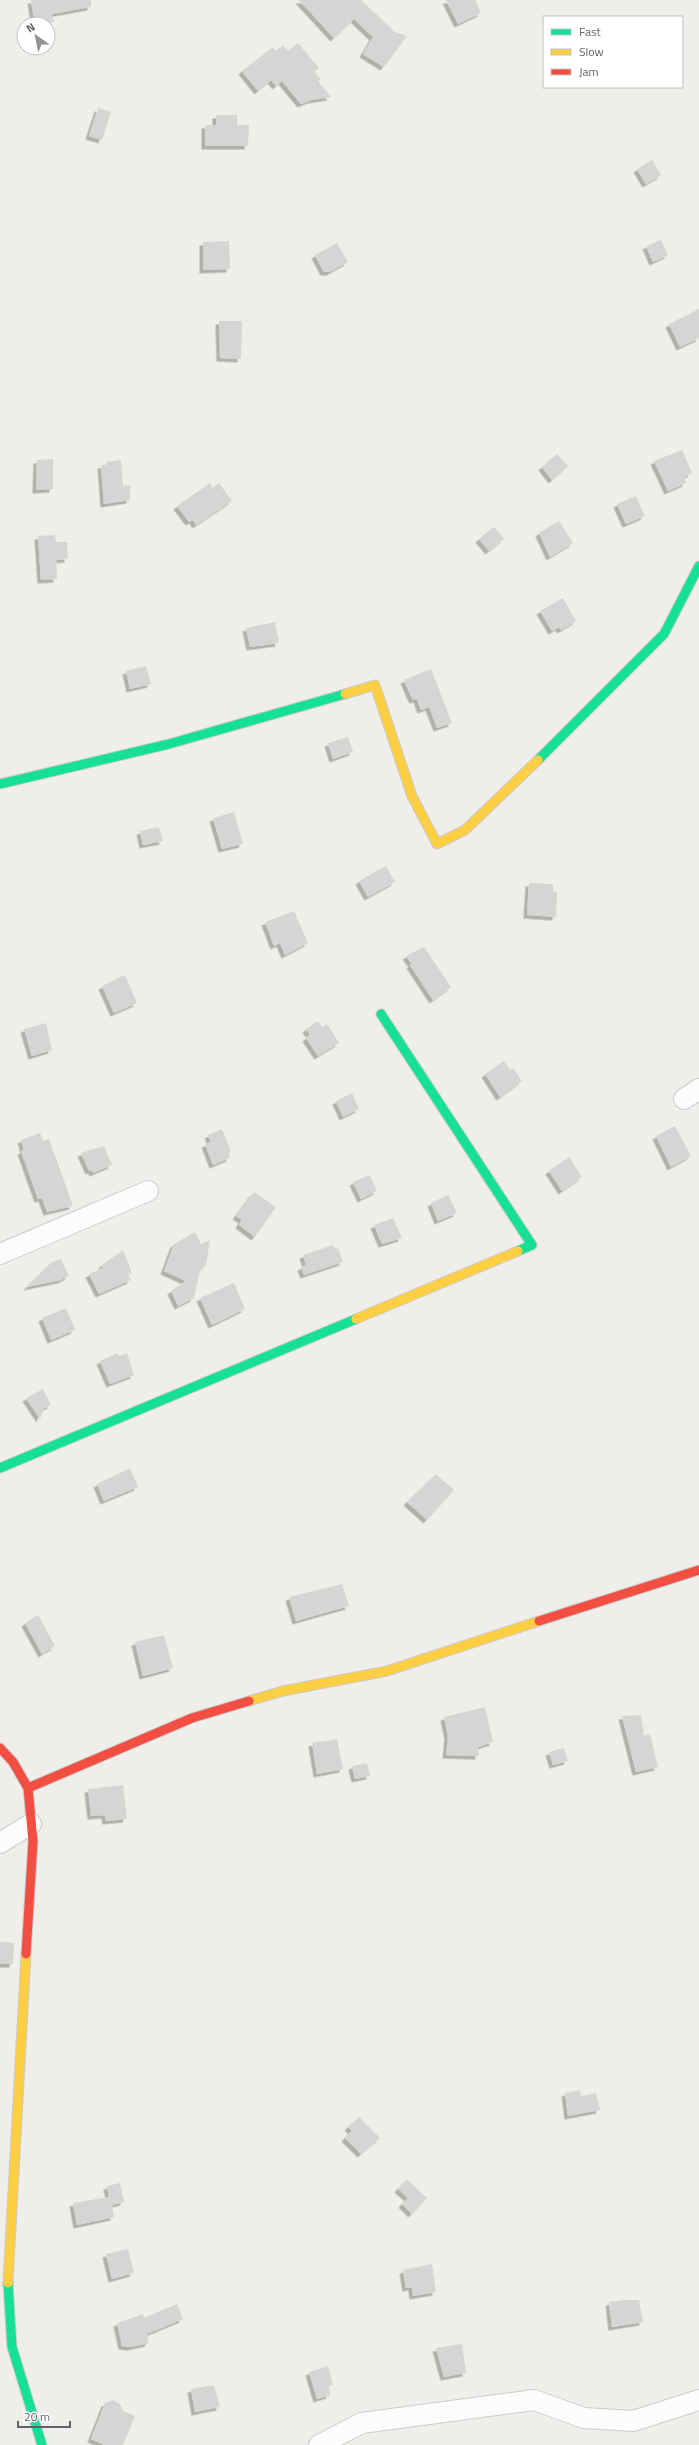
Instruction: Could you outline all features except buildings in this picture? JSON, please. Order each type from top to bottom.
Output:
[{"type":"street","points":[[0,784],[169,744],[376,685],[412,796],[438,844],[465,830],[575,725],[664,634],[699,566]]},
{"type":"street","points":[[0,1468],[532,1245],[381,1014]]},
{"type":"street","points":[[0,1254],[148,1191]]},
{"type":"street","points":[[28,1788],[192,1718],[284,1691],[387,1671],[440,1656],[510,1630],[597,1604],[699,1570]]},
{"type":"street","points":[[0,1748],[13,1762],[28,1788],[33,1841],[17,2091],[7,2294],[12,2347],[32,2418],[42,2445]]},
{"type":"street","points":[[0,1843],[31,1824]]},
{"type":"street","points":[[319,2445],[362,2423],[534,2400],[584,2418],[633,2421],[699,2400]]},
{"type":"traffic: fast","points":[[538,760],[664,634],[699,566]]},
{"type":"traffic: fast","points":[[0,784],[169,744],[345,694]]},
{"type":"traffic: fast","points":[[381,1014],[532,1245],[518,1251]]},
{"type":"traffic: fast","points":[[0,1468],[356,1319]]},
{"type":"traffic: fast","points":[[8,2283],[12,2347],[42,2445]]},
{"type":"traffic: slow","points":[[345,694],[375,685],[412,796],[437,844],[465,830],[538,760]]},
{"type":"traffic: slow","points":[[356,1319],[518,1251]]},
{"type":"traffic: slow","points":[[249,1701],[283,1691],[387,1671],[539,1621]]},
{"type":"traffic: slow","points":[[8,2283],[26,1954]]},
{"type":"traffic: jam","points":[[539,1621],[699,1570]]},
{"type":"traffic: jam","points":[[28,1788],[192,1718],[249,1701]]},
{"type":"traffic: jam","points":[[0,1748],[13,1762],[28,1788],[33,1841],[26,1954]]}]
